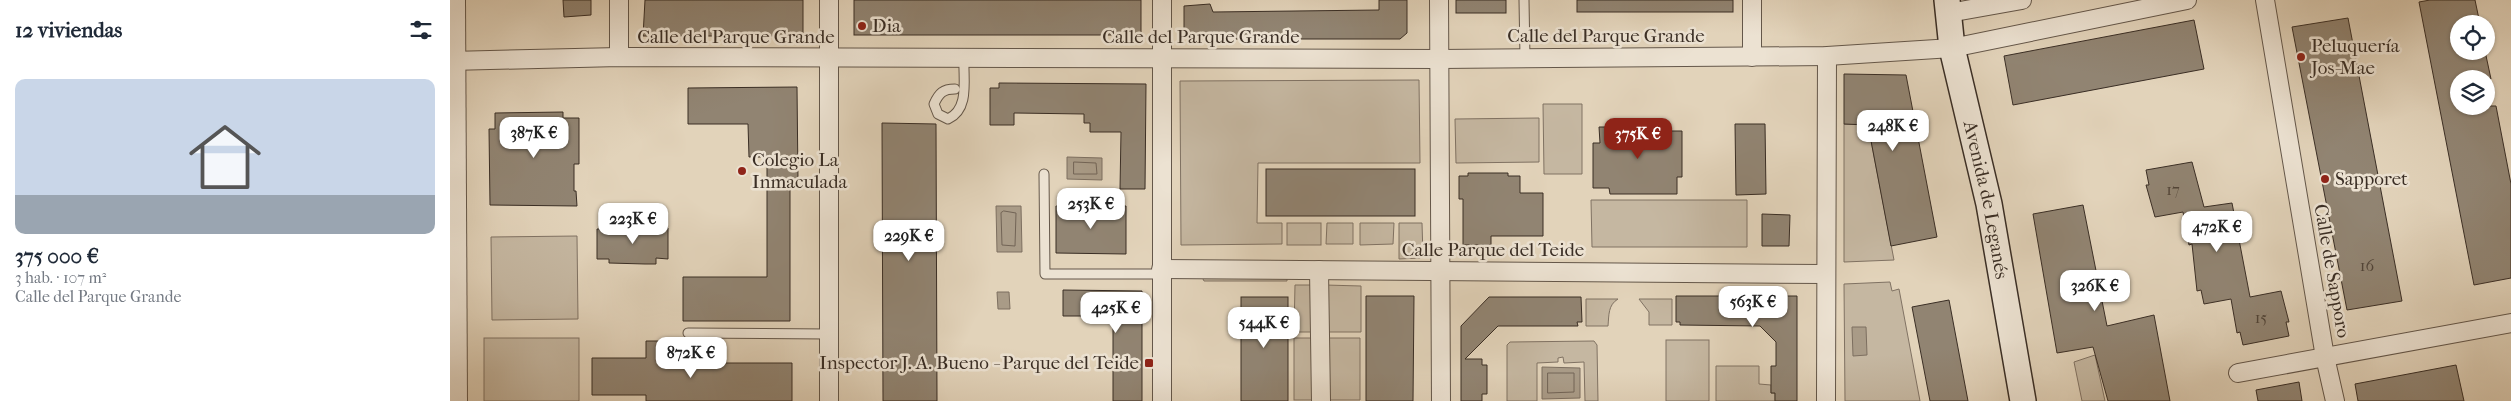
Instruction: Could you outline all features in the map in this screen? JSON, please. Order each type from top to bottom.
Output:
[{"type":"street","points":[[456,0],[453,61],[458,401]]},
{"type":"street","points":[[619,0],[619,57]]},
{"type":"street","points":[[828,401],[829,0]]},
{"type":"street","points":[[1162,0],[1160,58],[1162,401]]},
{"type":"street","points":[[1439,0],[1442,401]]},
{"type":"street","points":[[1752,0],[1752,57]]},
{"type":"street","points":[[1948,6],[2022,0]]},
{"type":"street","name":"Calle del Parque Grande","points":[[453,61],[619,57],[1440,59],[1827,56],[1952,48],[2187,0]]},
{"type":"street","name":"Calle de Sapporo","points":[[2265,0],[2334,401]]},
{"type":"street","name":"Avenida de Leganés","points":[[1948,6],[1952,48],[1989,204],[2023,401]]},
{"type":"street","points":[[1826,401],[1827,56]]},
{"type":"street","points":[[1319,270],[1321,401]]},
{"type":"street","name":"Calle Parque del Teide","points":[[1161,271],[1319,270],[1825,274]]},
{"type":"street","points":[[2235,374],[2511,323]]},
{"type":"lane","points":[[1524,0],[1525,58]]},
{"type":"lane","points":[[955,89],[946,89],[938,94],[934,104],[938,114],[948,119],[957,115],[963,105],[964,58]]},
{"type":"lane","points":[[1044,174],[1045,274],[1161,271]]},
{"type":"lane","points":[[688,333],[828,334]]},
{"type":"shaded area","points":[[1419,80],[1420,163],[1258,163],[1257,223],[1282,223],[1282,244],[1181,245],[1180,81]]},
{"type":"shaded area","points":[[1543,104],[1582,104],[1582,174],[1544,174]]},
{"type":"shaded area","points":[[1539,118],[1539,162],[1456,163],[1455,119]]},
{"type":"shaded area","points":[[1844,124],[1868,125],[1894,260],[1844,262]]},
{"type":"shaded area","points":[[1591,200],[1747,200],[1747,247],[1592,247]]},
{"type":"shaded area","points":[[1287,223],[1321,223],[1321,245],[1287,245]]},
{"type":"shaded area","points":[[1327,223],[1353,223],[1353,244],[1326,244]]},
{"type":"shaded area","points":[[1360,223],[1394,223],[1393,244],[1360,245]]},
{"type":"shaded area","points":[[1399,223],[1422,223],[1423,256],[1420,258],[1399,259]]},
{"type":"shaded area","points":[[577,236],[578,319],[492,320],[491,237]]},
{"type":"shaded area","points":[[1200,273],[1287,273],[1287,281],[1204,281]]},
{"type":"shaded area","points":[[1890,282],[1892,291],[1899,289],[1920,401],[1845,401],[1844,284]]},
{"type":"shaded area","points":[[1295,285],[1314,285],[1314,332],[1294,332]]},
{"type":"shaded area","points":[[1325,285],[1361,286],[1361,332],[1326,332]]},
{"type":"shaded area","points":[[1586,299],[1618,299],[1612,304],[1608,326],[1586,326]]},
{"type":"shaded area","points":[[1639,299],[1672,299],[1672,325],[1649,325],[1649,312]]},
{"type":"shaded area","points":[[484,338],[579,338],[579,401],[484,401]]},
{"type":"shaded area","points":[[1294,338],[1314,338],[1314,400],[1294,400]]},
{"type":"shaded area","points":[[1326,338],[1360,338],[1360,400],[1327,400]]},
{"type":"shaded area","points":[[1666,340],[1709,340],[1709,401],[1666,401]]},
{"type":"shaded area","points":[[1594,341],[1597,345],[1598,401],[1585,401],[1584,362],[1564,363],[1563,357],[1558,358],[1558,362],[1537,363],[1537,401],[1507,401],[1507,345],[1510,342]]},
{"type":"shaded area","points":[[2095,355],[2105,401],[2082,401],[2074,362]]},
{"type":"shaded area","points":[[1716,366],[1759,366],[1759,384],[1771,385],[1771,393],[1775,393],[1775,401],[1716,401]]},
{"type":"water","points":[[1067,157],[1102,158],[1102,180],[1067,179]]},
{"type":"water","points":[[996,206],[1021,206],[1022,252],[997,252]]},
{"type":"water","points":[[997,292],[1009,292],[1010,309],[998,309]]},
{"type":"water","points":[[1852,327],[1866,327],[1867,355],[1853,356]]},
{"type":"water","points":[[1542,367],[1580,368],[1580,398],[1542,399]]},
{"type":"building","points":[[563,0],[591,0],[591,15],[564,17]]},
{"type":"building","points":[[645,0],[803,0],[803,36],[643,36]]},
{"type":"building","points":[[854,0],[1141,0],[1141,35],[854,35]]},
{"type":"building","points":[[1379,0],[1407,0],[1407,33],[1400,39],[1192,39],[1184,29],[1184,6],[1210,4],[1213,12],[1379,10]]},
{"type":"building","points":[[1456,0],[1506,0],[1506,13],[1456,13]]},
{"type":"building","points":[[1577,0],[1733,0],[1733,12],[1577,12]]},
{"type":"building","points":[[2430,0],[2475,0],[2478,15],[2450,15],[2450,60],[2487,60],[2489,70],[2450,70],[2450,115],[2495,115],[2496,106],[2511,184],[2511,278],[2474,285],[2419,2]]},
{"type":"building","points":[[2348,18],[2402,301],[2347,310],[2292,27]]},
{"type":"building","points":[[2194,20],[2204,69],[2013,105],[2004,56]]},
{"type":"building","points":[[1844,74],[1906,75],[1937,237],[1891,246],[1868,125],[1844,124]]},
{"type":"building","points":[[999,83],[1146,84],[1145,189],[1120,189],[1121,132],[1090,132],[1090,123],[1084,123],[1084,114],[1014,113],[1014,125],[990,125],[990,88],[999,88]]},
{"type":"building","points":[[797,87],[798,181],[790,181],[790,321],[683,321],[683,277],[767,277],[767,157],[749,157],[748,124],[688,124],[688,88]]},
{"type":"building","points":[[563,112],[563,118],[579,118],[579,164],[574,164],[574,191],[576,191],[577,206],[490,205],[489,129],[495,129],[495,113]]},
{"type":"building","points":[[882,123],[936,124],[937,401],[883,401]]},
{"type":"building","points":[[1735,124],[1765,124],[1766,194],[1736,195]]},
{"type":"building","points":[[1599,127],[1666,127],[1666,131],[1682,131],[1682,177],[1677,177],[1677,194],[1610,194],[1609,188],[1593,188],[1593,143],[1600,143]]},
{"type":"building","points":[[2192,162],[2204,207],[2232,203],[2250,297],[2281,291],[2289,322],[2286,322],[2289,336],[2243,345],[2240,332],[2237,333],[2231,299],[2204,304],[2201,290],[2197,291],[2192,244],[2189,245],[2183,212],[2155,217],[2146,185],[2149,185],[2146,170]]},
{"type":"building","points":[[1266,169],[1415,169],[1415,216],[1266,216]]},
{"type":"building","points":[[1468,173],[1508,173],[1508,176],[1520,176],[1520,193],[1543,193],[1543,236],[1491,236],[1491,245],[1463,245],[1463,199],[1459,199],[1459,176],[1468,176]]},
{"type":"building","points":[[2083,205],[2107,326],[2154,315],[2170,401],[2108,401],[2093,347],[2057,353],[2033,214]]},
{"type":"building","points":[[1056,206],[1126,206],[1126,254],[1056,253]]},
{"type":"building","points":[[1762,214],[1790,215],[1789,246],[1762,246]]},
{"type":"building","points":[[668,228],[668,259],[656,258],[656,264],[645,264],[609,263],[609,259],[597,259],[597,229]]},
{"type":"building","points":[[1063,290],[1142,291],[1142,401],[1113,401],[1113,316],[1063,316]]},
{"type":"building","points":[[1366,296],[1414,296],[1413,401],[1366,401]]},
{"type":"building","points":[[1676,296],[1797,296],[1797,401],[1775,401],[1775,393],[1771,393],[1771,366],[1776,366],[1776,342],[1760,326],[1680,325],[1680,322],[1676,322]]},
{"type":"building","points":[[1241,297],[1288,297],[1288,401],[1241,401]]},
{"type":"building","points":[[1489,297],[1581,297],[1582,322],[1577,322],[1578,326],[1498,326],[1465,359],[1482,359],[1482,365],[1487,365],[1487,394],[1482,394],[1482,401],[1461,401],[1461,326]]},
{"type":"building","points":[[1949,300],[1968,401],[1930,401],[1912,307]]},
{"type":"building","points":[[646,341],[662,341],[662,363],[792,363],[792,401],[646,401],[646,395],[592,395],[592,358],[646,358]]},
{"type":"building","points":[[2456,365],[2464,401],[2358,401],[2355,384]]},
{"type":"building","points":[[2299,382],[2302,401],[2258,401],[2256,390]]},
{"type":"place","name":"Dia","points":[[862,26]]},
{"type":"place","name":"Peluquería Jos-Mae","points":[[2301,57]]},
{"type":"place","name":"Colegio La Inmaculada","points":[[742,171]]},
{"type":"place","name":"Sapporet","points":[[2325,179]]},
{"type":"place","name":"Inspector J. A. Bueno - Parque del Teide","points":[[1149,363]]}]
